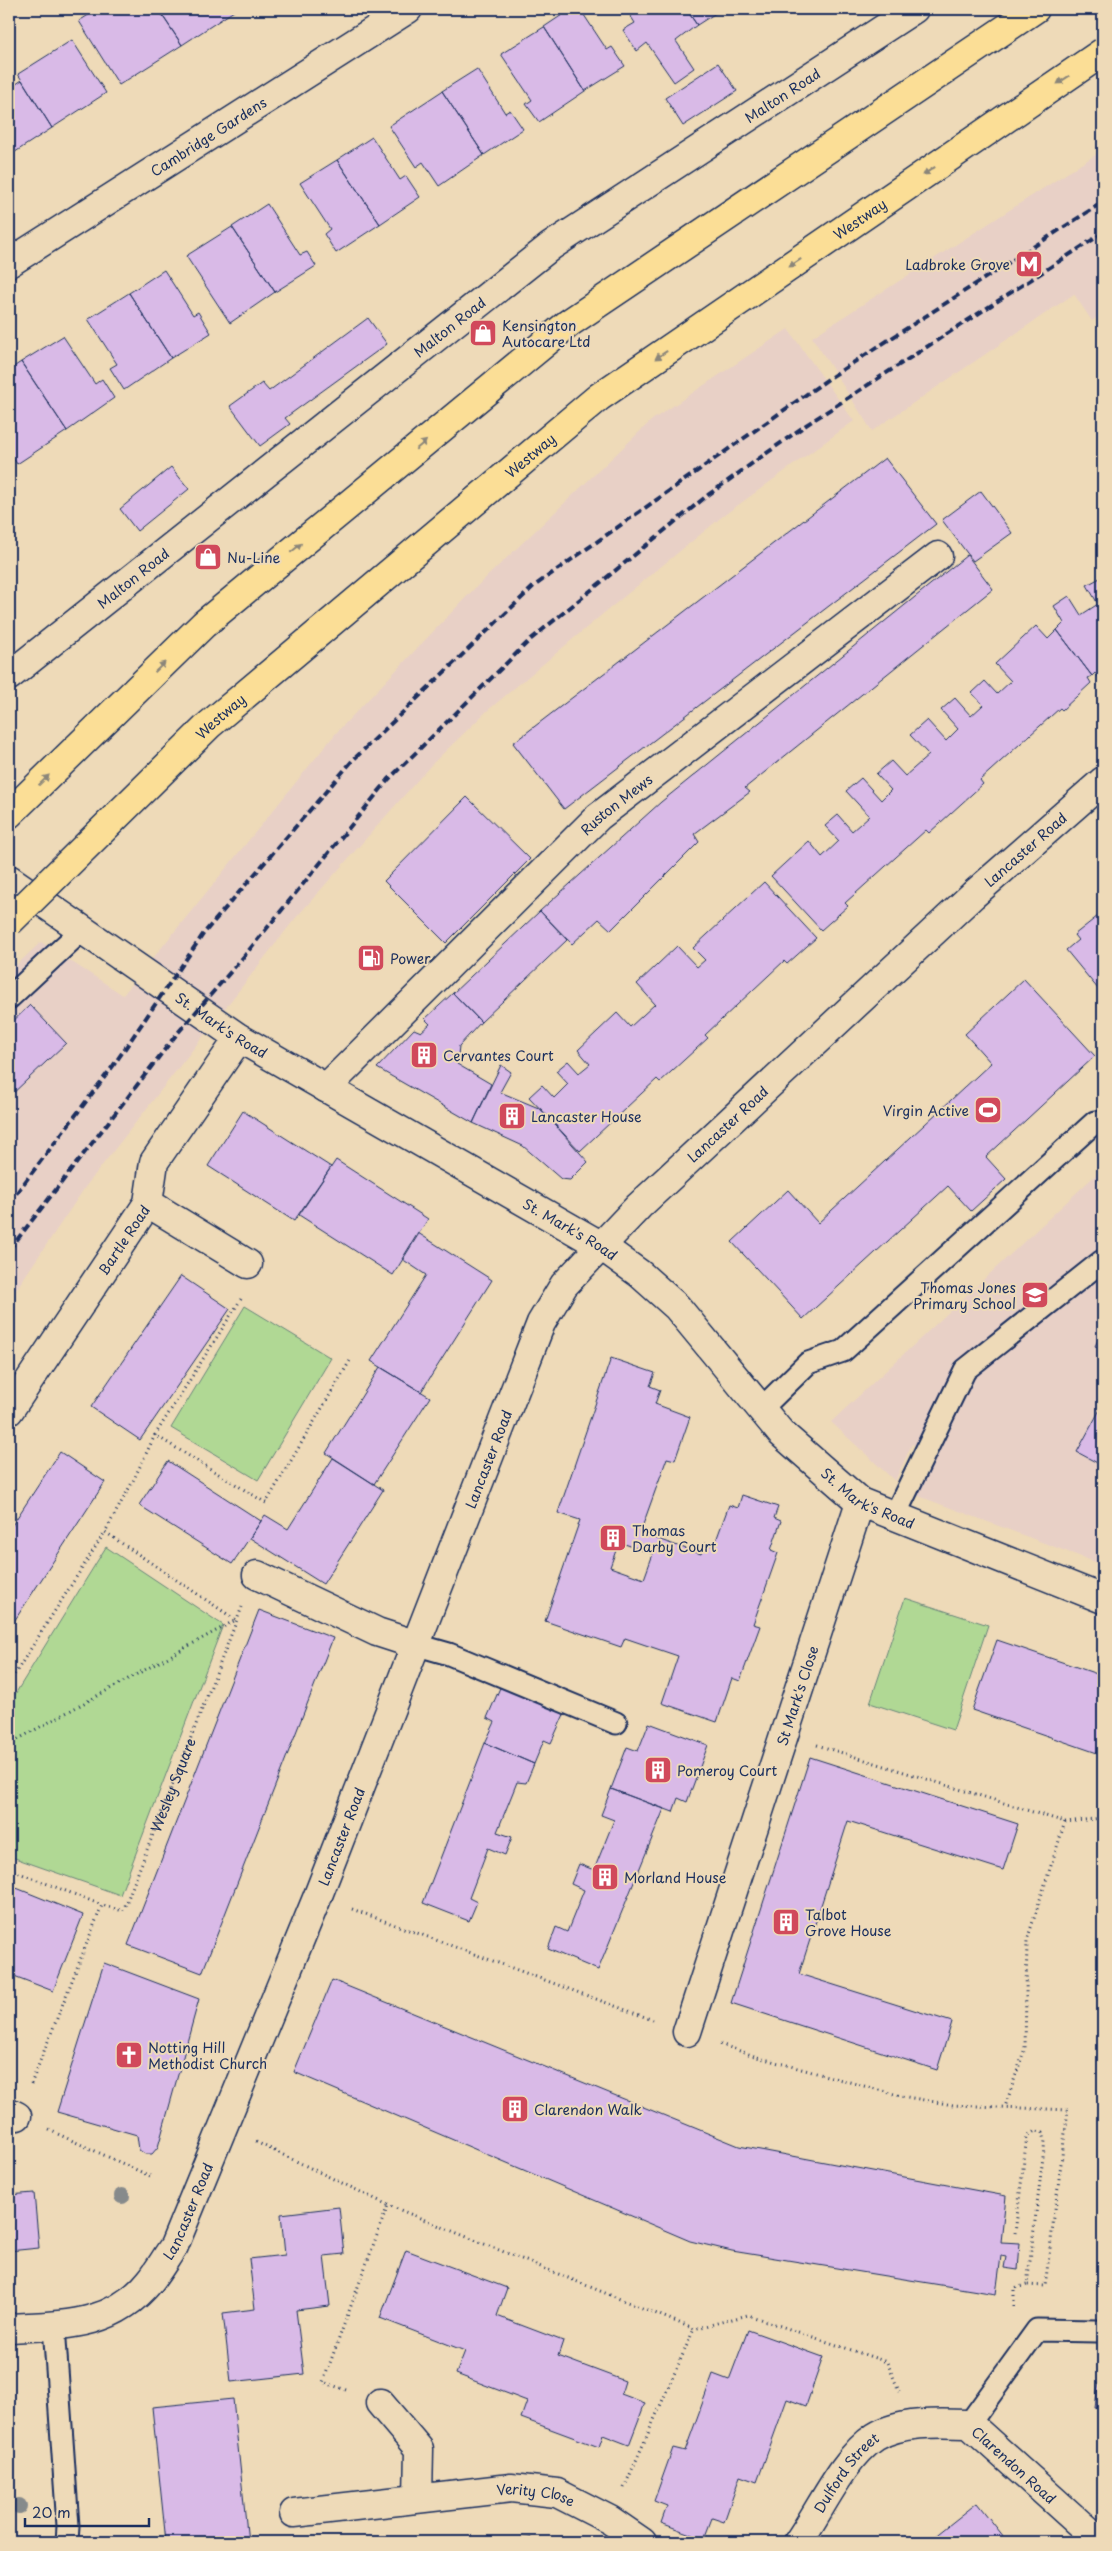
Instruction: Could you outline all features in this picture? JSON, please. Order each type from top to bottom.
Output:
[{"type":"highway","points":[[9,814],[204,624],[569,323],[1035,9]]},
{"type":"highway","name":"Westway","points":[[9,922],[209,725],[599,397],[1103,52]]},
{"type":"street","name":"Cambridge Gardens","points":[[9,262],[408,9]]},
{"type":"street","name":"Malton Road","points":[[9,676],[551,246],[914,9]]},
{"type":"street","name":"Ruston Mews","points":[[326,1088],[437,975],[598,817],[938,556]]},
{"type":"street","name":"Lancaster Road","points":[[9,2328],[54,2326],[90,2321],[121,2308],[150,2282],[174,2246],[317,1898],[414,1644],[541,1323],[564,1285],[639,1206],[973,895],[1103,781]]},
{"type":"street","name":"St. Mark's Road","points":[[9,879],[239,1038],[600,1245],[640,1274],[677,1307],[781,1433],[860,1502],[1103,1599]]},
{"type":"street","name":"Bartle Road","points":[[9,1411],[148,1203],[154,1162],[239,1038]]},
{"type":"street","points":[[148,1203],[248,1264]]},
{"type":"street","name":"St Mark's Close","points":[[687,2032],[860,1502]]},
{"type":"street","points":[[257,1575],[377,1632],[414,1644]]},
{"type":"street","points":[[380,2403],[419,2449],[418,2498]]},
{"type":"street","name":"Clarendon Road","points":[[912,2424],[970,2424],[1100,2542]]},
{"type":"street","name":"Dulford Street","points":[[798,2542],[849,2462],[875,2437],[912,2424]]},
{"type":"street","name":"Verity Close","points":[[294,2513],[511,2488],[557,2493],[610,2520],[642,2542]]},
{"type":"lane","points":[[9,998],[82,930]]},
{"type":"lane","points":[[761,1409],[808,1363],[843,1351],[1095,1122]]},
{"type":"lane","points":[[894,1517],[964,1370],[1102,1261]]},
{"type":"lane","points":[[414,1644],[449,1654],[616,1723]]},
{"type":"lane","points":[[54,2326],[68,2526],[67,2542]]},
{"type":"lane","points":[[970,2424],[1037,2330],[1097,2331]]},
{"type":"path","points":[[9,1683],[104,1532],[133,1481],[155,1435],[242,1296],[248,1264]]},
{"type":"path","points":[[155,1435],[266,1503],[351,1359]]},
{"type":"path","points":[[9,1744],[236,1620],[104,1532]]},
{"type":"path","name":"Wesley Square","points":[[102,1905],[123,1911],[236,1620],[257,1575]]},
{"type":"path","points":[[784,1734],[1065,1822],[1103,1818]]},
{"type":"path","points":[[1005,2107],[1025,2048],[1026,1940],[1065,1822]]},
{"type":"path","points":[[9,1869],[102,1905],[19,2116],[150,2176]]},
{"type":"path","points":[[317,1898],[757,2057],[901,2096],[953,2105],[1068,2110],[1045,2286],[1027,2284],[1014,2288],[1014,2307]]},
{"type":"path","points":[[223,2126],[388,2205],[694,2329],[748,2315],[887,2362],[912,2424]]},
{"type":"path","points":[[1015,2233],[1027,2136],[1036,2131],[1043,2132],[1045,2141],[1027,2284]]},
{"type":"path","points":[[380,2403],[323,2382],[388,2205]]},
{"type":"path","points":[[610,2520],[694,2329]]},
{"type":"shaded area","points":[[1103,150],[1103,313],[1092,321],[1074,294],[872,431],[812,337]]},
{"type":"shaded area","points":[[788,329],[854,421],[723,516],[487,711],[431,765],[294,920],[86,1186],[9,1300],[9,972],[41,942],[123,995],[336,733],[475,588],[652,420]]},
{"type":"shaded area","name":"Thomas Jones Primary School","points":[[1103,1168],[1103,1565],[916,1495],[925,1451],[912,1444],[895,1481],[831,1422]]},
{"type":"green space","points":[[245,1306],[331,1358],[258,1480],[171,1428]]},
{"type":"green space","points":[[106,1547],[223,1625],[120,1895],[9,1856],[9,1704]]},
{"type":"green space","points":[[905,1598],[988,1625],[953,1730],[870,1703]]},
{"type":"building","points":[[98,9],[158,9],[182,45],[119,85],[79,21]]},
{"type":"building","points":[[158,9],[237,9],[182,45]]},
{"type":"building","points":[[571,9],[580,9],[607,50],[612,47],[625,66],[585,91],[544,27]]},
{"type":"building","points":[[626,9],[686,9],[697,25],[676,41],[694,68],[674,82],[647,43],[637,51],[623,30],[635,23]]},
{"type":"building","points":[[686,9],[722,9],[697,25]]},
{"type":"building","points":[[544,27],[585,91],[539,122],[526,104],[532,100],[501,54]]},
{"type":"building","points":[[72,40],[106,93],[52,128],[18,74]]},
{"type":"building","points":[[718,63],[737,91],[683,126],[665,98]]},
{"type":"building","points":[[477,69],[505,113],[510,110],[523,129],[484,155],[442,91]]},
{"type":"building","points":[[22,80],[52,128],[9,156],[9,89]]},
{"type":"building","points":[[442,91],[484,155],[439,186],[423,162],[416,167],[389,126]]},
{"type":"building","points":[[372,137],[400,180],[406,176],[420,197],[380,224],[337,160]]},
{"type":"building","points":[[337,160],[380,224],[336,253],[324,234],[330,229],[300,183]]},
{"type":"building","points":[[267,204],[300,255],[307,252],[316,266],[275,292],[232,227]]},
{"type":"building","points":[[232,227],[275,292],[230,323],[186,256]]},
{"type":"building","points":[[164,270],[193,315],[198,312],[211,333],[171,358],[129,293]]},
{"type":"building","points":[[129,293],[171,358],[124,390],[110,368],[117,364],[88,319]]},
{"type":"building","points":[[368,318],[387,344],[285,418],[290,424],[260,446],[230,406],[262,383],[269,391]]},
{"type":"building","points":[[63,336],[95,384],[102,379],[114,398],[67,431],[21,362]]},
{"type":"building","points":[[21,362],[67,431],[17,464],[9,452],[9,370]]},
{"type":"building","points":[[885,458],[936,524],[564,809],[513,743]]},
{"type":"building","points":[[171,467],[189,489],[137,531],[120,509]]},
{"type":"building","points":[[981,491],[1012,533],[973,561],[942,520]]},
{"type":"building","points":[[967,555],[993,589],[745,788],[750,792],[694,834],[699,842],[611,930],[599,919],[572,944],[540,911],[661,802]]},
{"type":"building","points":[[1100,578],[1103,583],[1102,681],[1095,673],[1092,676],[1057,630],[1064,623],[1054,606],[1069,596],[1081,615],[1098,604],[1087,585]]},
{"type":"building","points":[[1036,626],[1048,639],[1057,630],[1092,676],[1088,678],[1091,683],[1062,710],[1060,708],[980,780],[983,784],[929,833],[926,830],[845,903],[848,906],[821,930],[771,876],[809,841],[822,857],[839,841],[825,826],[838,815],[852,831],[869,816],[846,791],[861,778],[881,800],[891,790],[876,774],[891,761],[905,776],[929,755],[910,735],[927,720],[946,741],[958,729],[941,710],[955,698],[971,716],[983,705],[972,693],[985,681],[997,694],[1011,681],[995,664]]},
{"type":"building","points":[[467,797],[530,859],[446,943],[384,881]]},
{"type":"building","points":[[764,882],[816,938],[787,964],[784,961],[705,1035],[708,1038],[660,1082],[657,1079],[580,1151],[529,1097],[542,1085],[554,1098],[568,1084],[556,1071],[568,1061],[579,1073],[590,1064],[578,1050],[617,1013],[630,1027],[655,1004],[637,984],[677,946],[697,967],[705,960],[693,948]]},
{"type":"building","points":[[540,911],[567,940],[481,1022],[453,993]]},
{"type":"building","points":[[1103,912],[1103,995],[1066,950],[1078,940],[1074,935]]},
{"type":"building","name":"Virgin Active","points":[[1024,979],[1095,1056],[986,1157],[1006,1179],[971,1211],[948,1186],[803,1319],[732,1242],[788,1190],[818,1223],[991,1063],[965,1034]]},
{"type":"building","name":"Cervantes Court","points":[[453,993],[481,1022],[459,1046],[457,1064],[491,1084],[473,1123],[377,1068],[414,1029],[421,1032],[430,1024],[425,1019]]},
{"type":"building","points":[[30,1005],[66,1043],[9,1097],[9,1025]]},
{"type":"building","name":"Lancaster House","points":[[501,1065],[511,1072],[500,1092],[541,1109],[588,1162],[570,1180],[561,1179],[523,1146],[473,1123]]},
{"type":"building","points":[[243,1111],[331,1167],[294,1221],[208,1166]]},
{"type":"building","points":[[336,1160],[428,1219],[393,1275],[299,1215]]},
{"type":"building","points":[[418,1233],[492,1280],[421,1392],[371,1361],[426,1275],[402,1259]]},
{"type":"building","points":[[181,1276],[230,1309],[140,1440],[91,1407]]},
{"type":"building","points":[[1103,1330],[1103,1350],[1095,1346]]},
{"type":"building","name":"Thomas Darby Court","points":[[611,1358],[655,1373],[650,1386],[660,1390],[655,1404],[690,1417],[675,1460],[667,1458],[640,1533],[701,1554],[705,1543],[714,1546],[729,1505],[738,1508],[742,1495],[778,1507],[774,1518],[781,1521],[771,1550],[778,1553],[753,1624],[760,1626],[740,1681],[732,1678],[717,1722],[662,1703],[678,1656],[625,1638],[621,1647],[545,1621],[580,1520],[558,1513]],"holes":[[[619,1542],[653,1554],[644,1579],[610,1567]]]},
{"type":"building","points":[[380,1367],[430,1397],[374,1484],[326,1453]]},
{"type":"building","points":[[1103,1404],[1103,1466],[1077,1452]]},
{"type":"building","points":[[60,1452],[105,1482],[9,1629],[9,1530]]},
{"type":"building","points":[[333,1458],[383,1490],[323,1584],[250,1538],[265,1515],[288,1529]]},
{"type":"building","points":[[168,1461],[261,1521],[232,1564],[139,1505]]},
{"type":"building","points":[[259,1610],[333,1638],[202,1973],[128,1945]]},
{"type":"building","points":[[997,1640],[1103,1676],[1103,1755],[972,1710]]},
{"type":"building","points":[[502,1683],[566,1710],[551,1743],[544,1740],[534,1764],[485,1743],[495,1722],[487,1718]]},
{"type":"building","name":"Pomeroy Court","points":[[649,1723],[708,1745],[687,1802],[678,1798],[673,1812],[611,1789],[627,1747],[638,1751]]},
{"type":"building","points":[[485,1743],[534,1764],[526,1783],[517,1782],[497,1832],[512,1837],[505,1855],[488,1848],[469,1898],[477,1902],[469,1921],[423,1903]]},
{"type":"building","name":"Talbot Grove House","points":[[810,1757],[1018,1824],[1003,1870],[848,1821],[799,1974],[952,2022],[937,2070],[731,2003]]},
{"type":"building","name":"Morland House","points":[[611,1789],[664,1809],[598,1970],[548,1949],[556,1927],[567,1932],[584,1890],[571,1884],[579,1864],[594,1870],[614,1820],[601,1815]]},
{"type":"building","points":[[9,1885],[83,1915],[53,1991],[9,1974]]},
{"type":"building","name":"Notting Hill Methodist Church","points":[[104,1963],[199,1999],[158,2147],[152,2154],[145,2154],[139,2150],[137,2135],[57,2112]]},
{"type":"building","name":"Clarendon Walk","points":[[332,1980],[739,2146],[1006,2196],[1001,2242],[1020,2243],[1018,2270],[1004,2268],[1006,2257],[1001,2256],[996,2294],[732,2251],[690,2241],[294,2072]]},
{"type":"building","points":[[34,2193],[39,2248],[9,2251],[9,2195]]},
{"type":"building","points":[[339,2207],[344,2254],[324,2256],[330,2306],[296,2310],[304,2374],[231,2382],[223,2313],[255,2309],[249,2259],[285,2255],[281,2214]]},
{"type":"building","points":[[406,2250],[507,2288],[497,2316],[563,2341],[558,2356],[625,2381],[621,2394],[645,2403],[629,2445],[603,2435],[599,2447],[521,2418],[527,2401],[456,2374],[465,2351],[380,2318]]},
{"type":"building","points":[[748,2330],[823,2357],[806,2406],[787,2399],[757,2482],[740,2476],[724,2522],[712,2518],[704,2539],[661,2523],[667,2506],[654,2501],[673,2448],[685,2451],[713,2374],[729,2380]]},
{"type":"building","points":[[1103,2351],[1103,2407],[1095,2407]]},
{"type":"building","points":[[233,2399],[248,2542],[166,2542],[152,2407]]},
{"type":"building","points":[[977,2503],[1008,2542],[938,2542],[934,2537]]},
{"type":"building","points":[[531,2538],[532,2542],[501,2542]]},
{"type":"railway","points":[[9,1203],[113,1066],[204,933],[353,760],[534,586],[831,377],[1103,202]]},
{"type":"railway","points":[[9,1250],[176,1035],[245,955],[389,779],[530,640],[708,495],[806,425],[1103,233]]},
{"type":"place","name":"Ladbroke Grove","points":[[1029,264]]},
{"type":"place","name":"Kensington Autocare Ltd","points":[[483,333]]},
{"type":"place","name":"Nu-Line","points":[[208,557]]},
{"type":"place","name":"Power","points":[[371,958]]},
{"type":"place","name":"Cervantes Court","points":[[424,1055]]},
{"type":"place","name":"Virgin Active","points":[[988,1110]]},
{"type":"place","name":"Lancaster House","points":[[512,1116]]},
{"type":"place","name":"Thomas Jones Primary School","points":[[1035,1295]]},
{"type":"place","name":"Thomas Darby Court","points":[[613,1538]]},
{"type":"place","name":"Pomeroy Court","points":[[658,1770]]},
{"type":"place","name":"Morland House","points":[[605,1877]]},
{"type":"place","name":"Talbot Grove House","points":[[786,1922]]},
{"type":"place","name":"Notting Hill Methodist Church","points":[[129,2055]]},
{"type":"place","name":"Clarendon Walk","points":[[515,2109]]}]
